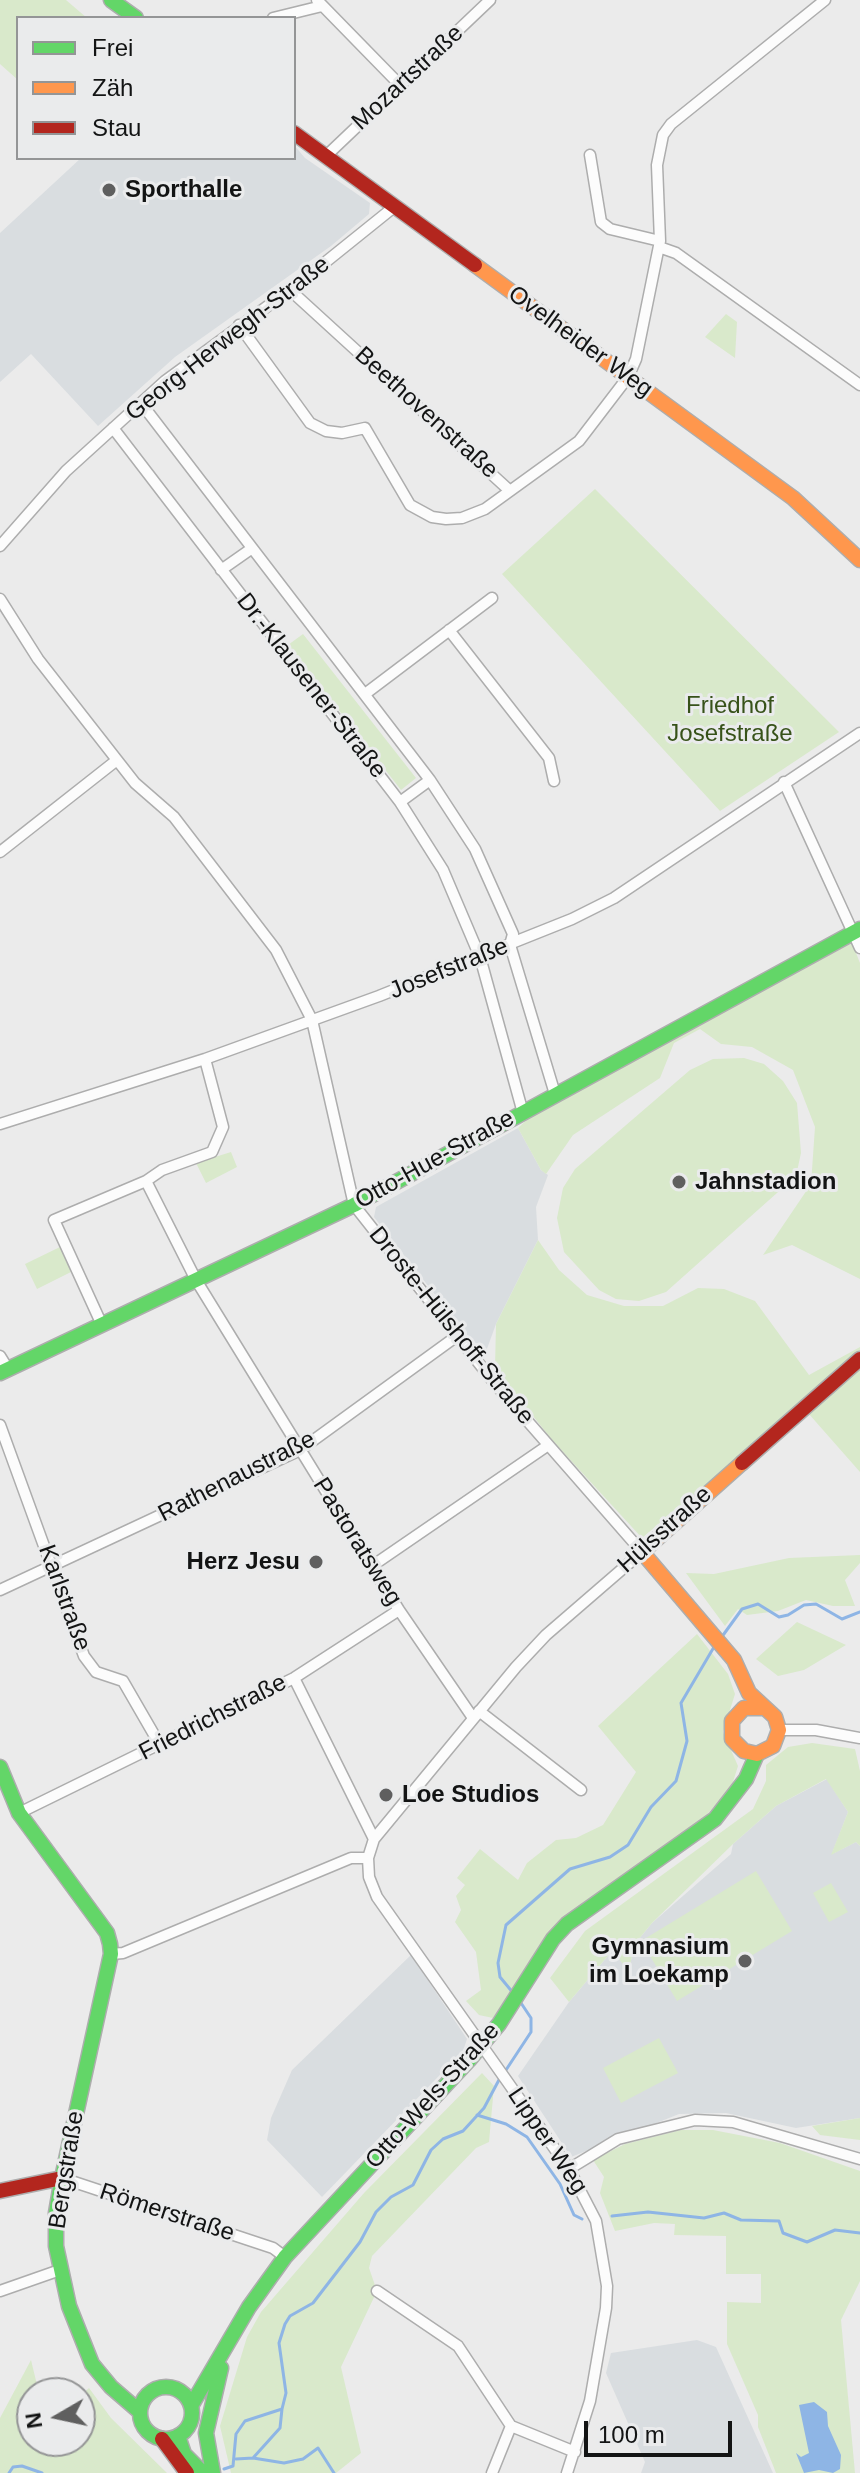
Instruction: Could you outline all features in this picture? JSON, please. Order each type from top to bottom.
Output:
[{"type":"main road","points":[[111,0],[133,16]]},
{"type":"main road","name":"Ovelheider Weg","points":[[296,134],[793,498],[860,560]]},
{"type":"main road","name":"Otto-Hue-Straße","points":[[3,1366],[102,1325],[354,1205],[856,930]]},
{"type":"main road","name":"Hülsstraße","points":[[642,1552],[860,1359]]},
{"type":"main road","points":[[642,1552],[726,1650],[749,1693],[775,1717],[779,1730],[773,1746],[757,1754],[739,1748]]},
{"type":"main road","points":[[746,1779],[731,1727],[735,1716],[744,1708],[749,1693]]},
{"type":"main road","points":[[744,1708],[765,1708]]},
{"type":"main road","name":"Otto-Wels-Straße","points":[[191,2406],[249,2307],[285,2257],[482,2045],[553,1939],[567,1924],[715,1819],[746,1779],[757,1754]]},
{"type":"main road","points":[[0,1767],[19,1813],[107,1933],[110,1949]]},
{"type":"main road","name":"Bergstraße","points":[[110,1949],[56,2213],[60,2270],[77,2331],[92,2364],[111,2387],[140,2412]]},
{"type":"main road","points":[[0,2191],[62,2178]]},
{"type":"main road","points":[[213,2473],[206,2433],[225,2351]]},
{"type":"main road","name":"Otto-Wels-Straße","points":[[182,2393],[213,2372]]},
{"type":"main road","points":[[111,2387],[146,2397]]},
{"type":"main road","points":[[162,2439],[178,2436],[190,2423],[191,2406],[182,2393],[163,2388],[146,2397],[140,2412],[148,2433],[162,2439],[187,2473]]},
{"type":"main road","points":[[178,2436],[184,2454],[203,2473]]},
{"type":"street","name":"Mozartstraße","points":[[326,156],[490,0]]},
{"type":"street","name":"Beethovenstraße","points":[[290,290],[509,490],[579,441],[628,377],[636,359],[659,244],[657,165],[663,135],[671,124],[825,0]]},
{"type":"street","points":[[279,16],[320,3],[401,86]]},
{"type":"street","points":[[590,155],[601,222],[610,229],[659,244],[676,253],[860,385]]},
{"type":"street","name":"Georg-Herwegh-Straße","points":[[0,546],[66,471],[141,403],[394,207]]},
{"type":"street","points":[[239,325],[310,423],[326,431],[365,428],[399,493],[420,512],[432,517],[462,518],[485,509],[509,490]]},
{"type":"street","name":"Dr.-Klausener-Straße","points":[[141,403],[430,780],[475,849],[513,934],[510,945],[555,1094]]},
{"type":"street","name":"Dr.-Klausener-Straße","points":[[113,428],[400,802],[443,870],[480,957],[523,1113]]},
{"type":"street","name":"Dr.-Klausener-Straße","points":[[221,570],[251,549]]},
{"type":"street","points":[[365,694],[492,598]]},
{"type":"street","name":"Droste-Hülshoff-Straße","points":[[0,599],[38,659],[135,783],[174,817],[276,950],[312,1020],[354,1205],[547,1446],[642,1552]]},
{"type":"street","points":[[449,630],[549,758],[554,781]]},
{"type":"street","name":"Josefstraße","points":[[0,1124],[205,1059],[312,1020],[510,945],[614,898],[860,733]]},
{"type":"street","points":[[0,852],[117,760]]},
{"type":"street","name":"Dr.-Klausener-Straße","points":[[400,802],[430,780]]},
{"type":"street","points":[[784,782],[856,930],[860,948]]},
{"type":"street","points":[[102,1325],[54,1220],[146,1181],[162,1170],[212,1152],[223,1127],[205,1059]]},
{"type":"street","name":"Pastoratsweg","points":[[146,1181],[196,1280],[399,1610],[476,1714]]},
{"type":"street","name":"Rathenaustraße","points":[[0,1590],[300,1450],[457,1336]]},
{"type":"street","name":"Karlstraße","points":[[0,1425],[84,1656],[96,1672],[123,1681],[160,1745]]},
{"type":"street","points":[[372,1566],[547,1446]]},
{"type":"street","name":"Hülsstraße","points":[[368,1862],[374,1839],[476,1714],[546,1635],[642,1552]]},
{"type":"street","name":"Friedrichstraße","points":[[19,1813],[294,1678],[399,1610]]},
{"type":"street","points":[[294,1678],[374,1839]]},
{"type":"street","points":[[476,1714],[581,1790]]},
{"type":"street","points":[[779,1730],[816,1730],[860,1738]]},
{"type":"street","points":[[110,1949],[123,1953],[351,1858],[368,1862]]},
{"type":"street","name":"Lipper Weg","points":[[368,1862],[377,1897],[569,2169],[596,2221],[607,2286],[602,2347],[567,2473]]},
{"type":"street","points":[[569,2169],[618,2139],[695,2120],[733,2122],[860,2159]]},
{"type":"street","name":"Römerstraße","points":[[62,2178],[273,2248],[285,2257]]},
{"type":"street","points":[[0,2291],[60,2270]]},
{"type":"street","points":[[377,2291],[458,2346],[511,2426],[575,2452]]},
{"type":"street","points":[[492,2473],[511,2426]]},
{"type":"shaded area","points":[[296,147],[305,158],[370,203],[369,214],[331,246],[175,357],[98,426],[31,354],[0,382],[0,233],[79,160],[296,160]]},
{"type":"shaded area","points":[[518,1128],[541,1170],[548,1175],[536,1207],[538,1240],[496,1324],[484,1357],[374,1217],[376,1207]]},
{"type":"shaded area","name":"Gymnasium im Loekamp","points":[[827,1779],[848,1812],[832,1854],[856,1842],[860,1846],[860,2118],[796,2128],[726,2113],[679,2114],[571,2157],[518,2076],[569,2002],[612,1951],[629,1970],[634,1945],[652,1923],[731,1854],[733,1844],[776,1806]]},
{"type":"shaded area","points":[[411,1955],[467,2039],[463,2051],[322,2197],[267,2140],[271,2118],[292,2070]]},
{"type":"shaded area","points":[[697,2340],[716,2347],[773,2473],[641,2473],[645,2462],[606,2373],[611,2353]]},
{"type":"green space","points":[[0,0],[66,0],[85,16],[16,16],[16,78],[0,64]]},
{"type":"green space","points":[[726,314],[737,322],[735,358],[705,337]]},
{"type":"green space","name":"Friedhof Josefstraße","points":[[595,489],[839,732],[720,811],[502,574]]},
{"type":"green space","points":[[303,634],[416,778],[401,790],[288,645]]},
{"type":"green space","points":[[852,943],[860,963],[860,1279],[792,1245],[763,1255],[811,1184],[815,1127],[793,1070],[752,1047],[721,1044],[700,1029],[674,1043],[660,1078],[573,1135],[546,1174],[541,1170],[518,1128],[542,1106]]},
{"type":"green space","name":"Jahnstadion","points":[[744,1058],[764,1064],[783,1081],[797,1103],[801,1153],[796,1176],[666,1292],[639,1301],[616,1299],[599,1290],[564,1252],[557,1218],[563,1188],[575,1169],[690,1070],[713,1059]]},
{"type":"green space","points":[[231,1152],[237,1167],[206,1183],[196,1163]]},
{"type":"green space","points":[[538,1240],[559,1270],[587,1295],[624,1306],[663,1306],[698,1288],[724,1289],[755,1301],[809,1375],[860,1347],[860,1472],[801,1405],[642,1538],[552,1440],[495,1368],[496,1324]]},
{"type":"green space","points":[[60,1247],[71,1272],[37,1289],[25,1264]]},
{"type":"green space","points":[[860,1555],[860,1563],[845,1580],[855,1606],[833,1606],[806,1600],[778,1611],[747,1615],[738,1609],[725,1626],[686,1573],[714,1574],[789,1558]]},
{"type":"green space","points":[[797,1622],[846,1645],[804,1670],[778,1676],[756,1659]]},
{"type":"green space","points":[[697,1634],[728,1674],[735,1694],[723,1732],[738,1766],[732,1785],[701,1822],[547,1937],[493,2018],[479,2015],[466,2001],[481,1990],[476,1952],[455,1922],[461,1910],[456,1896],[465,1885],[457,1878],[480,1849],[518,1880],[527,1863],[556,1840],[576,1838],[603,1825],[636,1772],[598,1726]]},
{"type":"green space","points":[[812,1743],[855,1749],[860,1771],[860,1846],[856,1842],[831,1855],[848,1812],[826,1779],[776,1806],[733,1844],[652,1923],[634,1945],[629,1971],[612,1951],[569,2002],[550,1978],[585,1931],[753,1809],[766,1781],[766,1765],[788,1747]]},
{"type":"green space","points":[[756,1871],[792,1931],[677,2001],[641,1941]]},
{"type":"green space","points":[[831,1883],[848,1912],[829,1922],[813,1893]]},
{"type":"green space","points":[[659,2038],[678,2073],[621,2103],[603,2068]]},
{"type":"green space","points":[[482,2073],[494,2086],[489,2142],[476,2148],[372,2256],[369,2268],[377,2291],[341,2367],[361,2453],[336,2473],[231,2473],[220,2426],[247,2337],[261,2312],[364,2193]]},
{"type":"green space","points":[[860,2118],[860,2140],[820,2135],[812,2126]]},
{"type":"green space","points":[[681,2130],[713,2130],[780,2143],[860,2171],[860,2281],[841,2320],[855,2473],[776,2473],[758,2427],[758,2415],[727,2344],[727,2302],[761,2303],[761,2274],[726,2274],[726,2236],[674,2235],[675,2224],[654,2223],[615,2231],[600,2193],[604,2177],[593,2160],[625,2144]]},
{"type":"green space","points":[[31,2360],[35,2377],[22,2377]]},
{"type":"green space","points":[[16,2388],[16,2457],[96,2457],[96,2398],[111,2418],[167,2473],[0,2473],[0,2418]]},
{"type":"water","points":[[814,2402],[827,2412],[828,2426],[841,2455],[840,2469],[833,2473],[819,2470],[804,2473],[796,2453],[801,2457],[809,2453],[799,2405]]},
{"type":"waterway","points":[[721,1638],[742,1609],[758,1604],[779,1617],[804,1605],[816,1604],[842,1619],[860,1612]]},
{"type":"waterway","points":[[514,1994],[500,1977],[498,1963],[506,1925],[570,1869],[610,1857],[628,1845],[651,1807],[676,1781],[687,1741],[681,1703],[714,1647]]},
{"type":"waterway","points":[[504,2073],[531,2032],[531,2018],[519,2000]]},
{"type":"waterway","points":[[224,2469],[233,2466],[236,2434],[245,2421],[282,2409],[286,2393],[279,2343],[290,2316],[313,2303],[360,2242],[376,2212],[391,2197],[413,2185],[431,2150],[443,2139],[463,2131],[484,2108],[500,2078]]},
{"type":"waterway","points":[[477,2115],[506,2124],[527,2137],[560,2184],[574,2215],[582,2219]]},
{"type":"waterway","points":[[612,2216],[648,2212],[704,2218],[724,2213],[741,2220],[779,2221],[783,2233],[807,2242],[835,2230],[860,2233]]},
{"type":"waterway","points":[[236,2459],[253,2458],[280,2428],[282,2409]]},
{"type":"waterway","points":[[253,2458],[284,2463],[303,2459],[318,2448],[334,2473]]},
{"type":"waterway","points":[[9,2473],[13,2467],[22,2466],[42,2473]]},
{"type":"traffic: fast","points":[[111,0],[133,16]]},
{"type":"traffic: fast","points":[[0,1373],[354,1205],[860,929]]},
{"type":"traffic: fast","points":[[191,2406],[249,2307],[285,2257],[469,2060],[499,2024],[553,1939],[567,1924],[715,1819],[746,1779],[757,1754]]},
{"type":"traffic: fast","points":[[0,1767],[19,1813],[107,1933],[110,1944],[111,1954],[62,2178],[56,2213],[56,2246],[69,2306],[92,2364],[111,2387],[140,2412]]},
{"type":"traffic: fast","points":[[213,2473],[206,2433],[221,2368]]},
{"type":"traffic: fast","points":[[166,2387],[184,2395],[192,2413],[184,2431],[166,2439],[148,2431],[140,2413],[148,2395],[166,2387]]},
{"type":"traffic: fast","points":[[178,2436],[184,2454],[203,2473]]},
{"type":"traffic: slow","points":[[475,265],[793,498],[860,560]]},
{"type":"traffic: slow","points":[[742,1463],[642,1552],[734,1660],[749,1693],[775,1717],[779,1730],[773,1746],[757,1754],[744,1751],[732,1739],[732,1721],[744,1708],[765,1708]]},
{"type":"traffic: jam","points":[[296,134],[475,265]]},
{"type":"traffic: jam","points":[[742,1463],[860,1359]]},
{"type":"traffic: jam","points":[[0,2191],[62,2178]]},
{"type":"traffic: jam","points":[[162,2439],[187,2473]]},
{"type":"place","name":"Sporthalle","points":[[109,190]]},
{"type":"place","name":"Jahnstadion","points":[[679,1182]]},
{"type":"place","name":"Herz Jesu","points":[[316,1562]]},
{"type":"place","name":"Loe Studios","points":[[386,1795]]},
{"type":"place","name":"Gymnasium im Loekamp","points":[[745,1961]]}]
